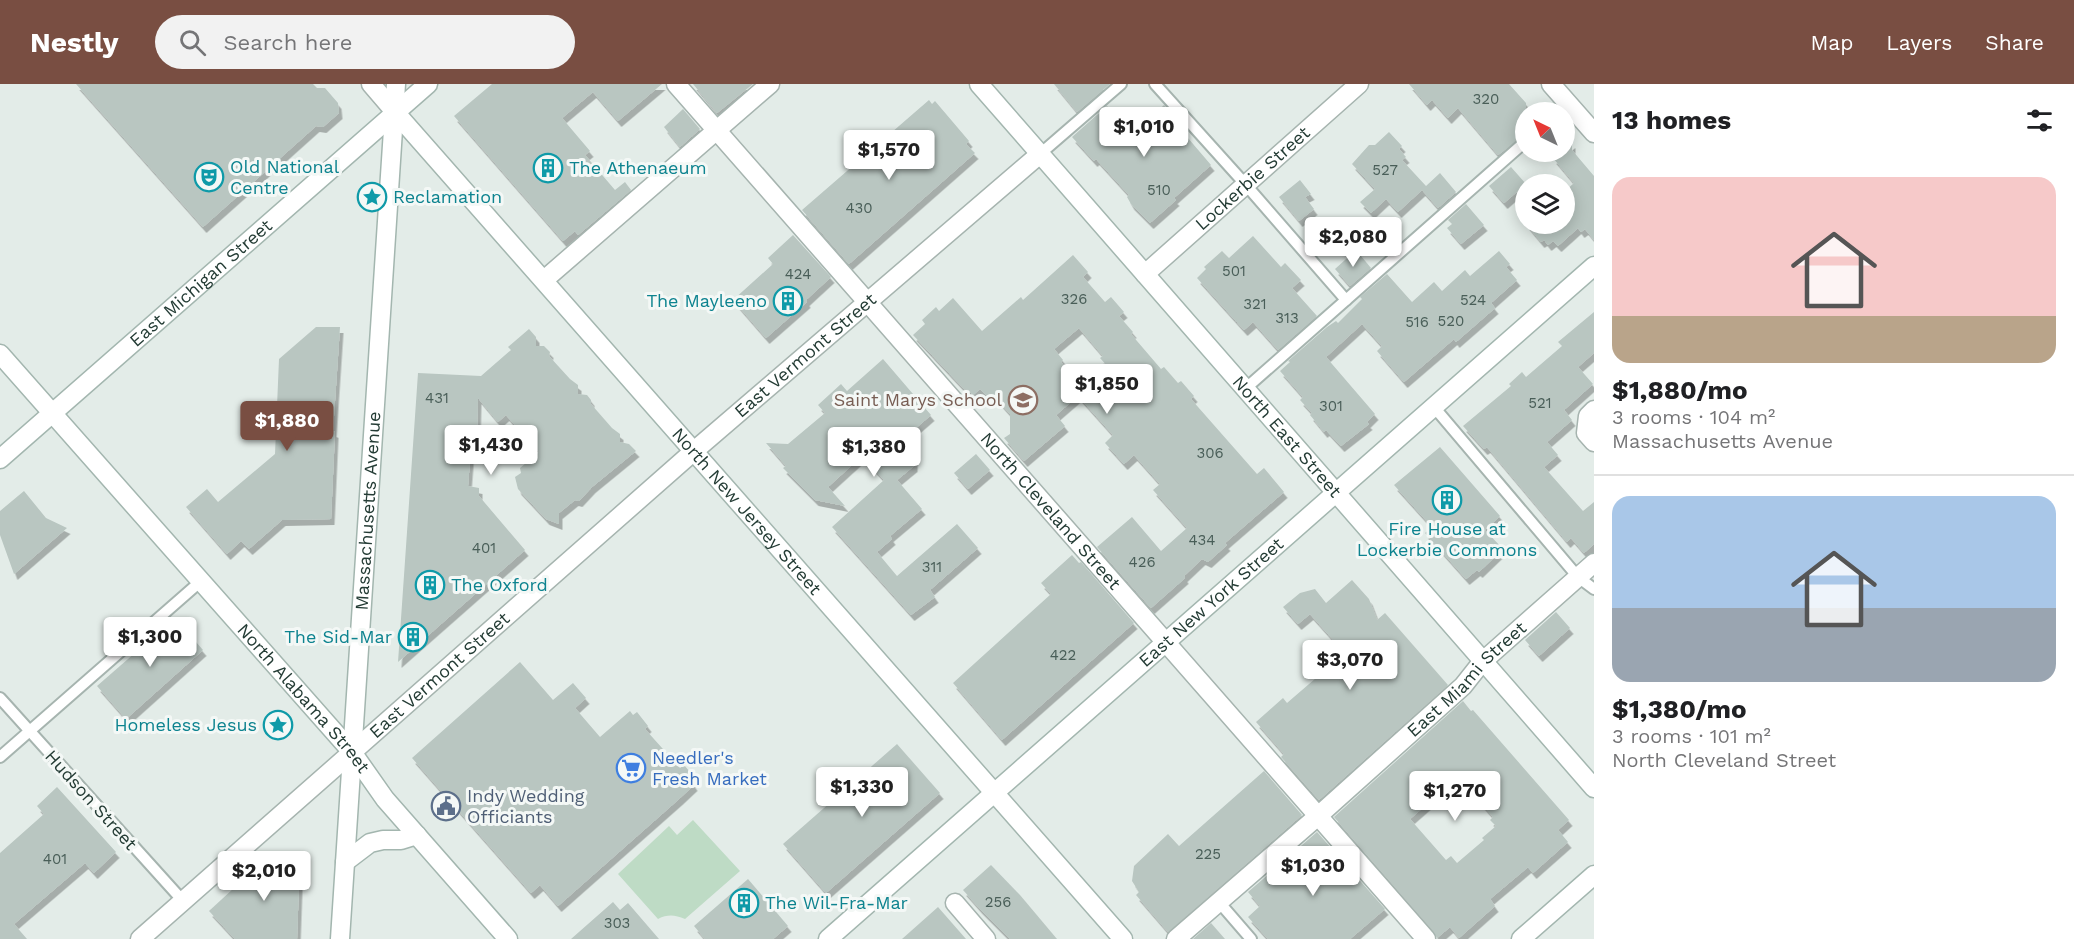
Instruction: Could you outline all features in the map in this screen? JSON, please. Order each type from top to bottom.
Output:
[{"type":"main road","name":"North New Jersey Street","points":[[371,84],[1123,939]]},
{"type":"main road","name":"Massachusetts Avenue","points":[[340,939],[396,84]]},
{"type":"main road","name":"East Michigan Street","points":[[0,459],[428,84]]},
{"type":"main road","name":"North Cleveland Street","points":[[676,84],[1426,939]]},
{"type":"main road","points":[[544,280],[770,84]]},
{"type":"main road","name":"North East Street","points":[[979,84],[1594,788]]},
{"type":"main road","name":"Lockerbie Street","points":[[1145,273],[1359,84]]},
{"type":"main road","points":[[1551,84],[1560,102]]},
{"type":"main road","points":[[1575,118],[1594,133]]},
{"type":"main road","name":"East Vermont Street","points":[[140,939],[694,451],[1040,154]]},
{"type":"main road","name":"East New York Street","points":[[828,939],[1594,266]]},
{"type":"main road","name":"North Alabama Street","points":[[0,354],[352,752],[385,799],[508,939]]},
{"type":"main road","points":[[1594,410],[1588,416],[1586,433],[1594,442]]},
{"type":"main road","name":"East Miami Street","points":[[1176,939],[1463,686],[1482,662],[1594,563]]},
{"type":"main road","points":[[345,862],[370,843],[382,840],[401,840],[417,835]]},
{"type":"main road","points":[[1521,939],[1594,875]]},
{"type":"main road","points":[[955,903],[986,939]]},
{"type":"lane","points":[[1040,154],[1121,84]]},
{"type":"lane","points":[[1155,84],[1246,184],[1346,300]]},
{"type":"lane","points":[[1245,388],[1515,151]]},
{"type":"lane","points":[[1434,407],[1578,577],[1594,589]]},
{"type":"lane","points":[[0,757],[201,581]]},
{"type":"lane","name":"Hudson Street","points":[[0,698],[183,901]]},
{"type":"lane","points":[[1219,902],[1251,939]]},
{"type":"green space","points":[[693,820],[740,871],[685,919],[665,916],[658,919],[618,874],[669,826],[677,835]]},
{"type":"building","name":"Old National Centre","points":[[76,84],[313,84],[317,88],[325,88],[338,103],[339,113],[323,127],[316,126],[203,227]]},
{"type":"building","name":"The Athenaeum","points":[[492,84],[662,84],[618,121],[593,92],[562,118],[590,151],[585,155],[615,190],[625,182],[631,190],[578,235],[575,231],[563,241],[454,116]]},
{"type":"building","points":[[693,84],[753,84],[717,113]]},
{"type":"building","points":[[1054,84],[1110,84],[1077,112]]},
{"type":"building","points":[[1409,84],[1509,84],[1525,102],[1515,102],[1515,142],[1498,155],[1458,108],[1448,118],[1432,100],[1427,105]]},
{"type":"building","points":[[929,100],[932,104],[935,101],[969,141],[966,144],[975,153],[849,264],[802,210]]},
{"type":"building","points":[[1164,105],[1179,121],[1176,124],[1211,165],[1150,223],[1131,204],[1127,197],[1129,195],[1072,137],[1107,106],[1133,135]]},
{"type":"building","points":[[683,109],[700,129],[680,147],[664,127]]},
{"type":"building","points":[[1389,132],[1402,146],[1399,149],[1406,157],[1402,160],[1426,186],[1440,173],[1456,192],[1438,208],[1422,190],[1398,212],[1386,199],[1371,213],[1360,202],[1375,189],[1352,164],[1369,145],[1375,145]]},
{"type":"building","points":[[1575,154],[1594,176],[1594,240],[1585,229],[1581,232],[1578,228],[1575,231],[1575,174],[1566,174],[1556,162],[1575,162]]},
{"type":"building","points":[[1511,167],[1517,174],[1515,174],[1515,194],[1504,203],[1489,186]]},
{"type":"building","points":[[1300,180],[1311,194],[1305,197],[1314,209],[1299,221],[1279,197]]},
{"type":"building","points":[[1466,204],[1484,225],[1461,244],[1447,228],[1452,224],[1448,220]]},
{"type":"building","points":[[1534,234],[1571,234],[1558,246],[1553,241],[1548,245],[1544,240],[1541,242]]},
{"type":"building","points":[[793,235],[831,277],[806,300],[807,302],[766,338],[733,300],[773,264],[768,258]]},
{"type":"building","points":[[1253,236],[1281,267],[1285,263],[1301,280],[1292,288],[1317,316],[1278,350],[1253,322],[1244,330],[1197,278],[1206,269],[1204,267],[1222,251],[1229,258]]},
{"type":"building","points":[[1356,250],[1371,268],[1350,286],[1335,269]]},
{"type":"building","points":[[1499,251],[1510,264],[1506,267],[1517,280],[1491,303],[1495,308],[1456,342],[1454,339],[1404,382],[1377,351],[1382,346],[1362,324],[1326,357],[1375,414],[1367,422],[1369,424],[1341,446],[1326,430],[1324,432],[1300,400],[1303,397],[1280,371],[1290,362],[1288,361],[1327,327],[1336,321],[1338,323],[1362,299],[1360,297],[1387,274],[1412,302],[1434,282],[1442,291],[1465,270],[1470,276]]},
{"type":"building","points":[[1073,255],[1088,272],[1083,277],[1105,302],[1111,297],[1124,312],[1119,316],[1161,369],[1164,367],[1178,383],[1181,381],[1194,396],[1191,399],[1257,474],[1264,468],[1284,492],[1225,543],[1227,545],[1208,562],[1202,559],[1184,576],[1185,578],[1151,608],[1097,547],[1132,517],[1161,551],[1187,528],[1153,490],[1160,484],[1134,455],[1124,464],[1105,443],[1113,435],[1078,396],[1056,415],[1065,426],[1024,461],[1004,438],[1010,434],[1010,414],[993,395],[989,398],[980,389],[973,395],[967,389],[965,390],[913,335],[925,324],[922,320],[936,307],[939,311],[953,298],[982,331],[1021,297],[1023,300]],"holes":[[[1079,328],[1103,356],[1100,358],[1109,368],[1085,389],[1061,362],[1063,360],[1054,349]]]},
{"type":"building","points":[[1594,312],[1594,353],[1578,367],[1593,384],[1564,410],[1572,420],[1547,442],[1558,455],[1544,467],[1583,511],[1594,502],[1594,544],[1584,553],[1571,538],[1567,542],[1487,447],[1484,449],[1463,426],[1511,386],[1509,384],[1522,372],[1526,377],[1562,346],[1558,342]]},
{"type":"building","points":[[316,327],[340,327],[333,431],[335,432],[331,519],[282,520],[249,549],[241,541],[227,554],[186,507],[207,489],[218,502],[275,454],[279,359]]},
{"type":"building","points":[[529,329],[536,337],[536,346],[544,346],[550,352],[549,356],[578,385],[578,394],[587,395],[591,404],[620,434],[620,442],[629,444],[636,451],[592,487],[579,501],[575,500],[559,513],[559,524],[546,519],[518,489],[515,477],[521,473],[520,468],[539,452],[506,415],[498,422],[478,398],[477,435],[472,435],[468,486],[479,488],[479,496],[525,550],[398,662],[418,373],[481,376],[511,350],[508,347]]},
{"type":"building","points":[[883,359],[931,415],[908,435],[915,443],[914,466],[897,480],[922,509],[890,536],[892,539],[877,552],[897,576],[957,524],[978,548],[930,590],[935,597],[911,615],[832,527],[884,480],[862,456],[828,487],[845,506],[815,500],[783,468],[786,466],[766,443],[788,444],[825,413],[818,405],[841,384],[847,391]]},
{"type":"building","name":"Fire House at Lockerbie Commons","points":[[1440,447],[1500,516],[1485,530],[1503,549],[1479,572],[1477,570],[1466,579],[1425,533],[1432,527],[1394,485]]},
{"type":"building","points":[[976,454],[990,470],[968,489],[954,473]]},
{"type":"building","points":[[24,491],[46,518],[67,528],[14,574],[0,535],[0,511]]},
{"type":"building","points":[[1072,555],[1079,563],[1081,562],[1134,623],[1002,740],[953,683],[1051,594],[1041,583]]},
{"type":"building","points":[[1352,580],[1369,599],[1377,620],[1385,613],[1448,685],[1319,800],[1281,757],[1284,754],[1256,722],[1283,698],[1287,703],[1345,653],[1310,614],[1298,624],[1283,607],[1300,593],[1315,589],[1326,603]]},
{"type":"building","points":[[1556,612],[1570,628],[1539,656],[1525,640]]},
{"type":"building","points":[[175,618],[203,650],[126,719],[97,686]]},
{"type":"building","points":[[520,662],[553,700],[573,683],[586,698],[575,708],[600,737],[630,711],[633,715],[637,712],[648,726],[645,729],[680,768],[684,765],[696,779],[692,782],[694,785],[679,799],[558,906],[540,885],[531,893],[412,758]]},
{"type":"building","points":[[1463,701],[1569,820],[1558,830],[1568,842],[1533,873],[1528,867],[1490,899],[1495,906],[1459,938],[1450,927],[1437,938],[1334,817]],"holes":[[[1458,777],[1493,817],[1490,820],[1496,826],[1482,838],[1484,840],[1457,863],[1451,856],[1446,860],[1410,819]]]},
{"type":"building","points":[[897,744],[940,793],[826,893],[783,844]]},
{"type":"building","points":[[1264,771],[1302,815],[1168,932],[1136,895],[1139,892],[1132,881],[1134,866],[1168,834],[1179,846]]},
{"type":"building","points":[[57,787],[116,852],[94,873],[85,863],[14,924],[27,939],[0,939],[0,853],[44,814],[37,806]]},
{"type":"building","points":[[1317,832],[1385,909],[1350,939],[1268,939],[1248,917],[1260,906],[1248,892]]},
{"type":"building","points":[[270,855],[300,857],[297,939],[235,939],[209,911]]},
{"type":"building","points":[[991,865],[1057,939],[1010,939],[979,908],[963,890]]},
{"type":"building","name":"The Wil-Fra-Mar","points":[[748,879],[788,926],[773,939],[705,939],[694,926]]},
{"type":"building","points":[[613,902],[620,910],[628,903],[659,939],[571,939]]},
{"type":"building","points":[[938,907],[966,939],[902,939]]},
{"type":"building","points":[[1211,923],[1225,939],[1193,939]]},
{"type":"place","name":"The Athenaeum","points":[[548,168]]},
{"type":"place","name":"Old National Centre","points":[[209,177]]},
{"type":"place","name":"Reclamation","points":[[372,197]]},
{"type":"place","name":"The Mayleeno","points":[[788,301]]},
{"type":"place","name":"Saint Marys School","points":[[1023,400]]},
{"type":"place","name":"Fire House at Lockerbie Commons","points":[[1447,500]]},
{"type":"place","name":"The Oxford","points":[[430,585]]},
{"type":"place","name":"The Sid-Mar","points":[[413,637]]},
{"type":"place","name":"Homeless Jesus","points":[[278,725]]},
{"type":"place","name":"Needler's Fresh Market","points":[[631,768]]},
{"type":"place","name":"Indy Wedding Officiants","points":[[446,806]]},
{"type":"place","name":"The Wil-Fra-Mar","points":[[744,903]]}]
